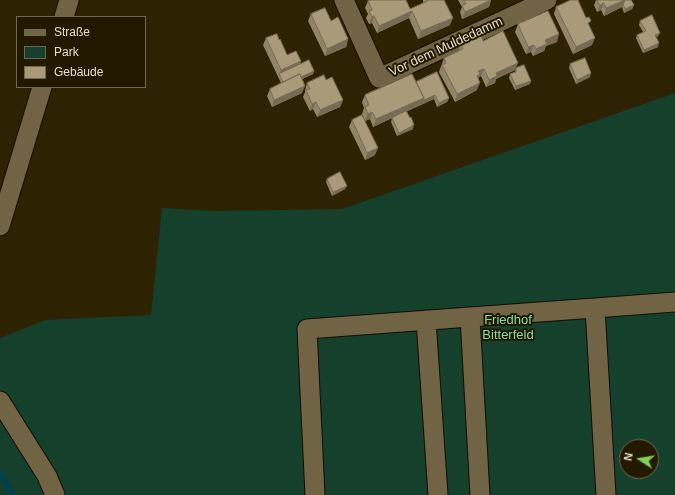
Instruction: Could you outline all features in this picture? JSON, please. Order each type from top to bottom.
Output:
[{"type":"street","points":[[64,16],[69,0]]},
{"type":"street","name":"Vor dem Muldedamm","points":[[344,0],[379,78],[548,0]]},
{"type":"street","points":[[0,226],[42,88]]},
{"type":"street","points":[[315,495],[307,329],[675,302]]},
{"type":"street","points":[[595,308],[606,495]]},
{"type":"street","points":[[470,317],[480,495]]},
{"type":"street","points":[[426,320],[438,495]]},
{"type":"street","points":[[0,402],[47,476],[55,495]]},
{"type":"green space","name":"Friedhof Bitterfeld","points":[[675,93],[675,495],[0,495],[0,338],[45,320],[151,315],[162,208],[216,211],[342,209]]},
{"type":"building","points":[[406,0],[410,9],[428,1],[427,0],[444,0],[453,18],[421,31],[412,11],[379,26],[374,16],[372,17],[369,11],[372,10],[368,1]]},
{"type":"building","points":[[464,0],[491,0],[465,12],[462,5],[466,4]]},
{"type":"building","points":[[571,0],[578,0],[586,18],[589,17],[591,21],[588,23],[595,38],[576,47],[556,7]]},
{"type":"building","points":[[597,0],[625,0],[606,8],[604,3],[600,5]]},
{"type":"building","points":[[625,0],[631,0],[634,5],[625,9],[623,4]]},
{"type":"building","points":[[325,8],[331,21],[338,17],[348,39],[327,49],[311,14]]},
{"type":"building","points":[[548,11],[559,34],[545,40],[547,44],[536,49],[534,45],[528,47],[518,24]]},
{"type":"building","points":[[652,15],[660,33],[655,35],[659,43],[644,50],[637,35],[646,31],[640,21]]},
{"type":"building","points":[[503,31],[518,63],[496,73],[497,76],[489,80],[484,69],[478,71],[480,74],[477,76],[480,83],[457,94],[442,65],[446,63],[444,58],[463,49],[461,44],[481,35],[483,41]]},
{"type":"building","points":[[277,34],[287,55],[296,51],[301,61],[281,70],[266,38]]},
{"type":"building","points":[[585,58],[591,73],[577,80],[570,64]]},
{"type":"building","points":[[309,60],[314,71],[301,77],[300,74],[283,82],[279,74]]},
{"type":"building","points":[[524,65],[531,81],[516,86],[510,74],[516,72],[516,68]]},
{"type":"building","points":[[437,72],[449,98],[439,103],[435,95],[422,101],[424,98],[416,82]]},
{"type":"building","points":[[300,74],[305,86],[274,100],[270,89]]},
{"type":"building","points":[[412,74],[424,98],[376,119],[372,112],[368,114],[365,107],[369,105],[365,95]]},
{"type":"building","points":[[324,75],[326,80],[332,77],[343,100],[320,110],[316,102],[312,104],[306,90],[310,89],[307,83]]},
{"type":"building","points":[[406,111],[410,118],[411,117],[414,125],[399,133],[392,118]]},
{"type":"building","points":[[362,115],[378,148],[367,153],[352,120]]},
{"type":"building","points":[[340,172],[347,186],[333,192],[327,179]]},
{"type":"waterway","points":[[0,473],[13,495]]}]
